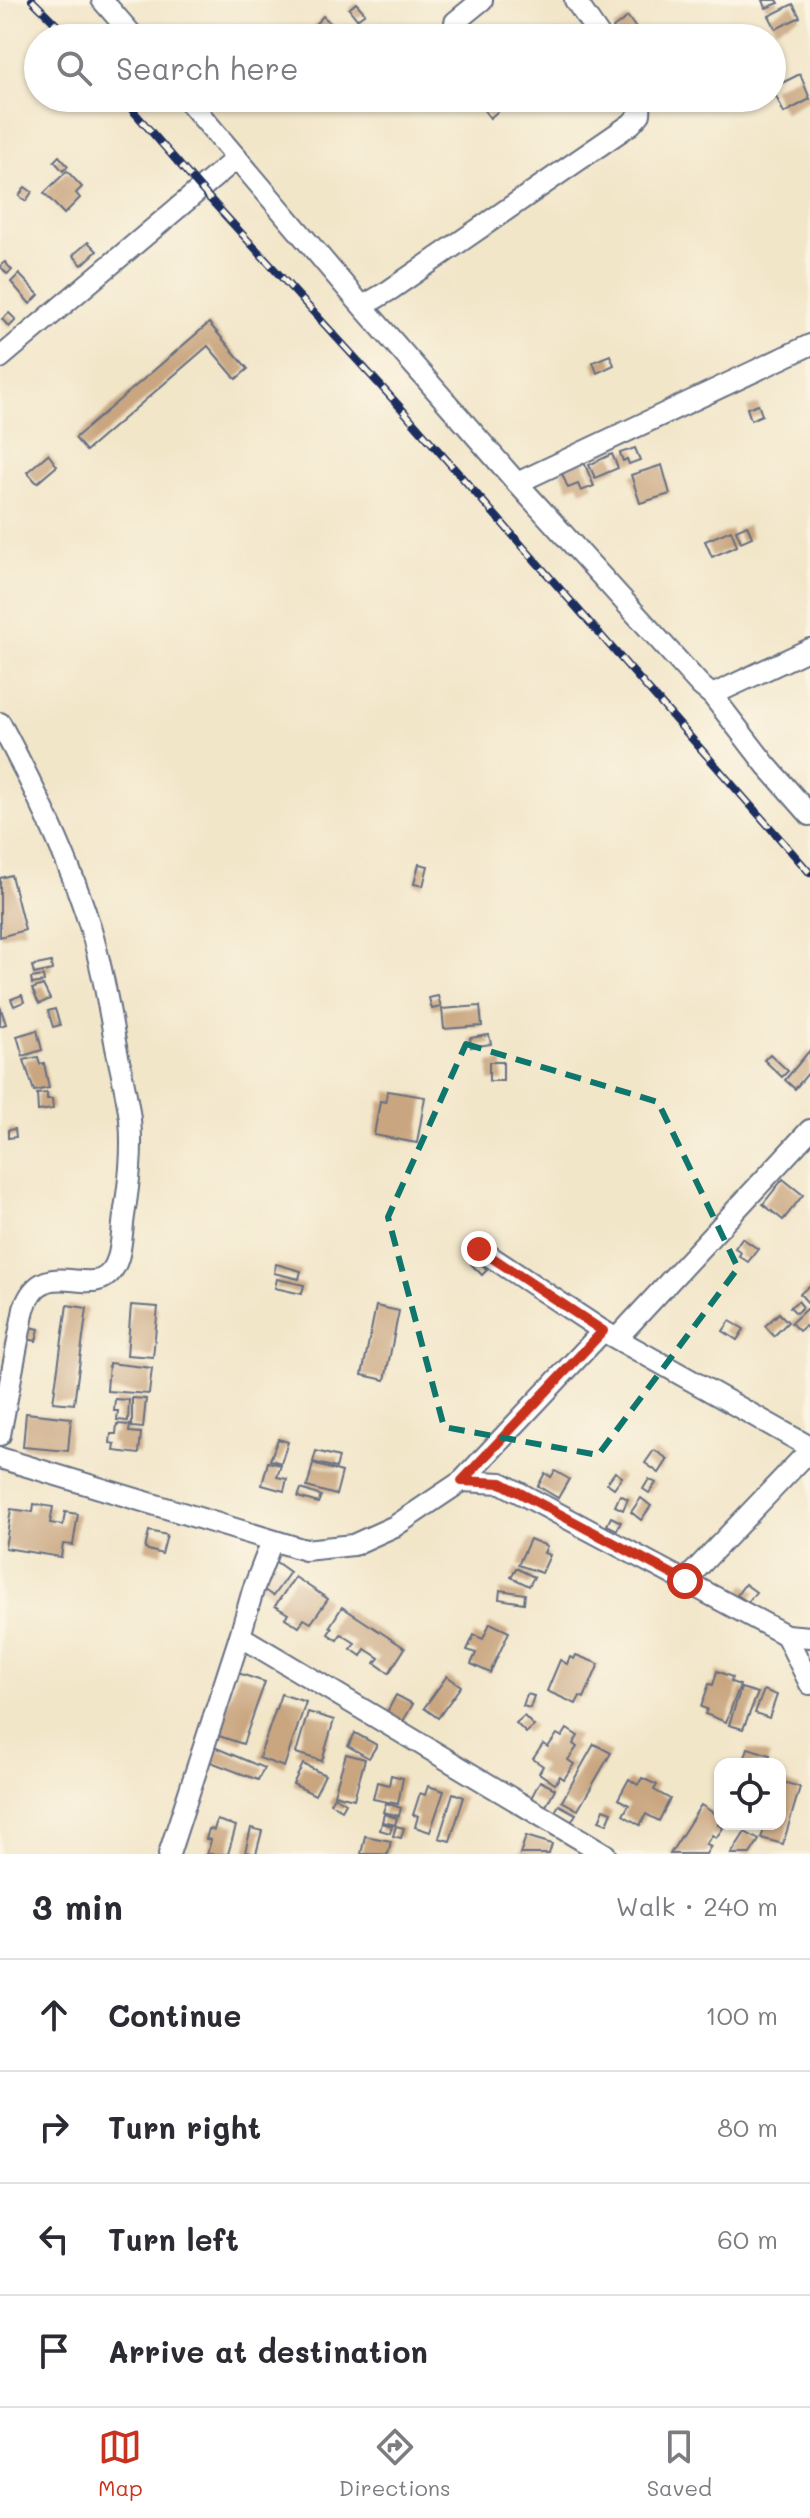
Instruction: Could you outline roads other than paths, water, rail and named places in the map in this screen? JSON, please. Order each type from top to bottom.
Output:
[{"type":"street","points":[[455,22],[482,0]]},
{"type":"street","points":[[575,0],[591,24]]},
{"type":"street","points":[[107,2],[124,24]]},
{"type":"street","points":[[198,112],[517,483],[712,695],[766,765],[810,815]]},
{"type":"street","points":[[363,306],[631,124],[640,112]]},
{"type":"street","points":[[0,358],[237,158]]},
{"type":"street","points":[[517,483],[810,345]]},
{"type":"street","points":[[712,695],[810,649]]},
{"type":"street","points":[[0,723],[51,826],[86,913],[108,1002],[130,1119],[130,1177],[118,1259],[110,1272],[93,1282],[55,1278],[29,1293],[0,1435]]},
{"type":"street","points":[[0,1458],[305,1550],[353,1545],[395,1526],[462,1481],[810,1130]]},
{"type":"street","points":[[479,1249],[611,1334],[810,1449],[685,1581]]},
{"type":"street","points":[[462,1481],[501,1483],[786,1635],[810,1637]]},
{"type":"street","points":[[169,1854],[253,1590],[272,1541]]},
{"type":"street","points":[[786,1635],[810,1684]]},
{"type":"street","points":[[240,1636],[605,1854]]},
{"type":"railway","points":[[32,0],[56,24]]},
{"type":"railway","points":[[134,112],[400,407],[810,873]]}]
